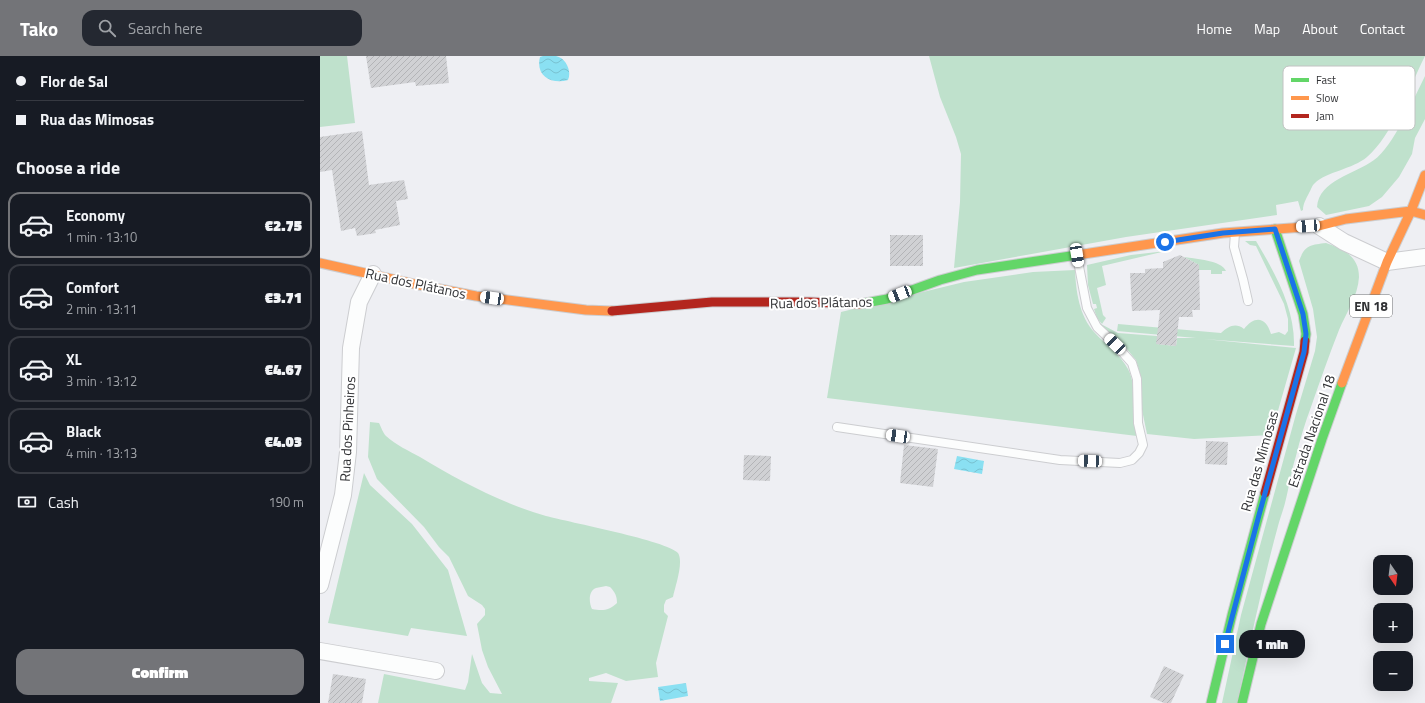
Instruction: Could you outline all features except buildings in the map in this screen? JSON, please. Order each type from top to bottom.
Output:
[{"type":"street","name":"Estrada Nacional 18","points":[[1242,703],[1261,624],[1322,439],[1387,262],[1411,211],[1425,175]]},
{"type":"street","points":[[1411,211],[1425,215]]},
{"type":"street","name":"Rua dos Plátanos","points":[[320,263],[476,296],[586,310],[609,311],[712,302],[809,302],[859,304],[887,299],[940,280],[977,270],[1235,232],[1319,226],[1354,218],[1411,211]]},
{"type":"street","points":[[1319,226],[1344,242],[1387,262],[1425,257]]},
{"type":"street","name":"Rua das Mimosas","points":[[1211,703],[1234,607],[1304,352],[1306,334],[1303,314],[1275,229]]},
{"type":"street","name":"Rua dos Pinheiros","points":[[320,585],[343,495],[348,452],[351,348],[359,302],[373,274]]},
{"type":"street","points":[[320,650],[436,670]]},
{"type":"lane","points":[[1235,232],[1234,247],[1244,279],[1248,301]]},
{"type":"lane","points":[[837,427],[1060,460],[1120,463],[1132,460],[1139,453],[1143,445],[1138,423],[1137,379],[1132,363],[1097,327],[1087,308],[1077,255]]},
{"type":"green space","points":[[320,56],[347,56],[355,123],[320,127]]},
{"type":"green space","points":[[929,56],[1425,56],[1415,78],[1415,66],[1283,66],[1283,130],[1388,130],[1376,148],[1367,157],[1355,165],[1326,176],[1315,183],[1306,199],[1303,210],[1301,211],[1298,201],[1276,205],[1277,215],[1126,237],[954,268],[960,202],[961,154],[940,97]]},
{"type":"green space","points":[[1425,76],[1425,119],[1415,138],[1412,154],[1399,177],[1382,197],[1369,206],[1326,215],[1317,207],[1319,198],[1324,190],[1339,179],[1374,160],[1381,154],[1398,130],[1415,130],[1415,96]]},
{"type":"green space","points":[[1245,241],[1256,241],[1277,278],[1291,318],[1294,346],[1204,339],[1296,348],[1271,435],[1194,439],[1147,434],[1142,410],[1141,377],[1136,360],[1121,342],[1097,322],[1118,333],[1157,336],[1157,344],[1176,346],[1177,338],[1196,338],[1117,331],[1118,324],[1221,333],[1232,326],[1238,326],[1244,329],[1252,321],[1260,320],[1266,324],[1271,334],[1279,332],[1285,335],[1288,331],[1288,319],[1284,304],[1256,246],[1250,245]]},
{"type":"green space","points":[[1326,243],[1344,251],[1353,259],[1358,270],[1358,284],[1354,298],[1339,330],[1301,437],[1256,614],[1237,703],[1222,703],[1241,615],[1296,414],[1315,351],[1317,337],[1313,309],[1299,261],[1306,249],[1312,245]]},
{"type":"green space","points":[[1166,251],[1102,266],[1106,285],[1097,288],[1103,315],[1106,318],[1102,324],[1097,318],[1094,309],[1097,308],[1096,304],[1093,304],[1088,285],[1087,265],[1131,255]]},
{"type":"green space","points":[[1184,257],[1214,262],[1223,267],[1226,271],[1222,271],[1222,274],[1211,274],[1211,270],[1199,270],[1199,265]]},
{"type":"green space","points":[[1075,270],[1079,303],[1085,319],[1095,333],[1121,359],[1131,375],[1134,423],[1137,436],[827,398],[841,312],[964,282],[1033,272]]},
{"type":"green space","points":[[370,422],[379,423],[386,436],[398,445],[465,483],[497,498],[546,516],[656,543],[670,548],[678,553],[680,557],[680,568],[673,597],[666,600],[664,605],[664,612],[668,616],[656,663],[658,677],[626,681],[606,673],[589,678],[589,681],[618,683],[611,703],[378,703],[384,674],[465,690],[468,682],[472,654],[482,683],[490,693],[502,694],[488,667],[482,650],[477,624],[485,615],[485,609],[482,605],[468,596],[449,557],[439,547],[424,527],[377,479],[368,457]],"holes":[[[606,586],[610,587],[617,598],[617,603],[611,608],[605,610],[592,609],[590,604],[590,594],[593,590]]]},
{"type":"green space","points":[[364,473],[370,485],[412,524],[448,570],[467,636],[411,628],[408,636],[328,623]]},
{"type":"water","points":[[556,56],[563,59],[569,69],[568,80],[556,81],[546,78],[542,74],[539,64],[540,57]]},
{"type":"water","points":[[957,456],[984,461],[982,474],[954,469]]},
{"type":"water","points":[[686,683],[688,696],[660,701],[658,687]]},
{"type":"traffic: fast","points":[[1275,229],[1303,314],[1306,334],[1305,341]]},
{"type":"traffic: fast","points":[[860,304],[887,299],[940,280],[977,270],[1077,255]]},
{"type":"traffic: fast","points":[[1242,703],[1261,624],[1342,383]]},
{"type":"traffic: fast","points":[[1211,703],[1232,615],[1265,493]]},
{"type":"traffic: slow","points":[[1342,383],[1387,262],[1411,211],[1425,175]]},
{"type":"traffic: slow","points":[[1077,255],[1223,233],[1319,226],[1346,219],[1411,211],[1425,215]]},
{"type":"traffic: slow","points":[[320,263],[476,296],[586,310],[612,311]]},
{"type":"traffic: jam","points":[[612,311],[712,302],[809,302],[860,304]]},
{"type":"traffic: jam","points":[[1265,493],[1304,352],[1305,341]]},
{"type":"route","points":[[1165,242],[1223,233],[1275,229],[1303,314],[1306,334],[1304,352],[1225,644]]}]
